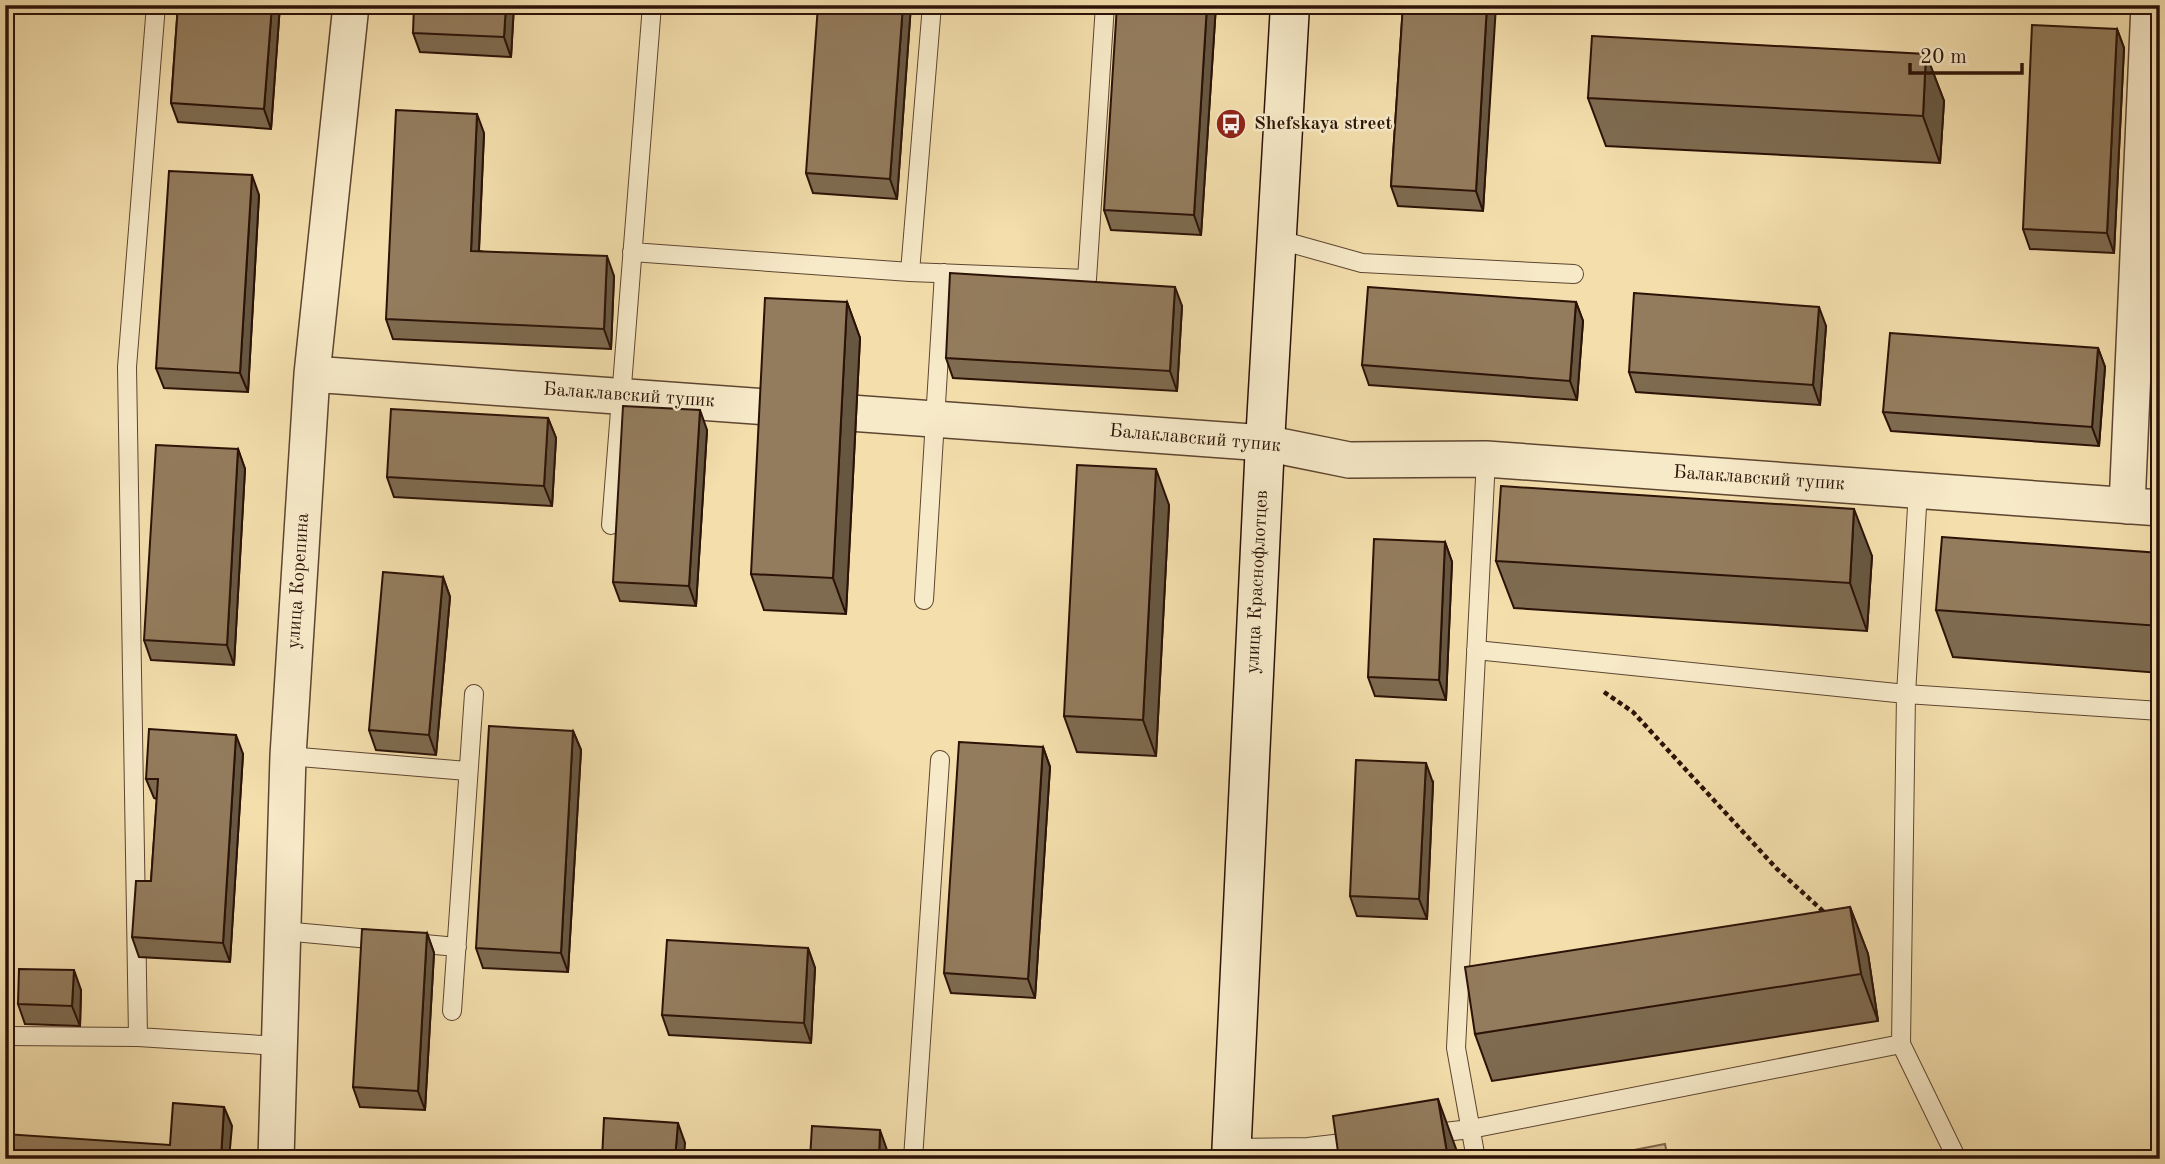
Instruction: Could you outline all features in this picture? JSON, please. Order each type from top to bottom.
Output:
[{"type":"main road","name":"улица Краснофлотцев","points":[[1231,1154],[1265,443],[1290,5]]},
{"type":"street","name":"улица Корепина","points":[[276,1159],[288,757],[312,374],[351,5]]},
{"type":"street","points":[[2143,507],[2151,170],[2149,5]]},
{"type":"street","name":"Балаклавский тупик","points":[[312,374],[620,394],[1265,443],[1349,460],[1486,459],[2143,507]]},
{"type":"lane","points":[[138,1037],[127,367],[156,5]]},
{"type":"lane","points":[[611,525],[652,5]]},
{"type":"lane","points":[[911,272],[932,5]]},
{"type":"lane","points":[[632,252],[911,272],[1087,279],[1105,5]]},
{"type":"lane","points":[[1276,239],[1362,263],[1574,274]]},
{"type":"lane","points":[[924,600],[944,273]]},
{"type":"lane","points":[[1476,1159],[1456,1048],[1486,459]]},
{"type":"lane","points":[[1918,490],[1906,694],[1901,1044],[1957,1159]]},
{"type":"lane","points":[[1476,650],[1906,694],[2160,711]]},
{"type":"lane","points":[[452,1011],[474,694]]},
{"type":"lane","points":[[288,757],[467,771]]},
{"type":"lane","points":[[914,1159],[940,760]]},
{"type":"lane","points":[[283,931],[457,947]]},
{"type":"lane","points":[[5,1036],[138,1037],[279,1046]]},
{"type":"lane","points":[[1403,1136],[1471,1129],[1901,1044]]},
{"type":"lane","points":[[1231,1154],[1376,1139]]},
{"type":"path","points":[[1555,658],[1633,712],[1777,869],[1829,916]]},
{"type":"green space","points":[[1665,1144],[1668,1159],[1588,1159]]},
{"type":"building","points":[[178,5],[272,5],[264,109],[171,103]]},
{"type":"building","points":[[414,5],[506,5],[504,37],[413,33]]},
{"type":"building","points":[[818,5],[903,5],[890,179],[806,173]]},
{"type":"building","points":[[1117,5],[1207,5],[1194,215],[1104,210]]},
{"type":"building","points":[[1403,5],[1487,5],[1476,191],[1391,186]]},
{"type":"building","points":[[2032,25],[2117,29],[2107,233],[2023,229]]},
{"type":"building","points":[[1592,36],[1926,54],[1923,116],[1588,98]]},
{"type":"building","points":[[396,110],[477,114],[471,251],[607,256],[604,329],[386,319]]},
{"type":"building","points":[[169,171],[252,175],[240,373],[156,368]]},
{"type":"building","points":[[950,273],[1175,287],[1170,371],[946,358]]},
{"type":"building","points":[[1368,287],[1576,302],[1570,381],[1362,365]]},
{"type":"building","points":[[1634,293],[1819,307],[1813,385],[1629,372]]},
{"type":"building","points":[[765,298],[847,302],[833,578],[751,574]]},
{"type":"building","points":[[1890,333],[2098,348],[2092,427],[1883,412]]},
{"type":"building","points":[[623,406],[700,410],[689,586],[613,582]]},
{"type":"building","points":[[391,409],[548,418],[544,486],[387,477]]},
{"type":"building","points":[[156,445],[238,449],[227,645],[144,640]]},
{"type":"building","points":[[1077,465],[1156,469],[1143,720],[1064,716]]},
{"type":"building","points":[[1501,486],[1854,509],[1850,583],[1496,561]]},
{"type":"building","points":[[1942,537],[2160,553],[2160,626],[1936,610]]},
{"type":"building","points":[[1374,539],[1445,542],[1439,680],[1368,677]]},
{"type":"building","points":[[383,572],[443,577],[429,735],[369,730]]},
{"type":"building","points":[[489,726],[573,731],[561,953],[476,948]]},
{"type":"building","points":[[149,729],[236,735],[223,943],[132,937],[136,881],[151,881],[158,779],[146,779]]},
{"type":"building","points":[[959,742],[1043,747],[1028,979],[944,973]]},
{"type":"building","points":[[1356,760],[1426,763],[1419,899],[1350,896]]},
{"type":"building","points":[[1850,907],[1861,974],[1475,1034],[1465,967]]},
{"type":"building","points":[[362,929],[427,933],[418,1091],[353,1087]]},
{"type":"building","points":[[667,940],[808,948],[804,1023],[662,1015]]},
{"type":"building","points":[[19,969],[74,970],[72,1006],[18,1004]]},
{"type":"building","points":[[1438,1099],[1448,1159],[1339,1159],[1333,1116]]},
{"type":"building","points":[[173,1103],[224,1107],[221,1159],[5,1159],[5,1134],[170,1145]]},
{"type":"building","points":[[604,1118],[678,1123],[675,1159],[602,1159]]},
{"type":"building","points":[[812,1126],[880,1130],[879,1159],[810,1159]]},
{"type":"place","name":"Shefskaya street","points":[[1231,124]]}]
